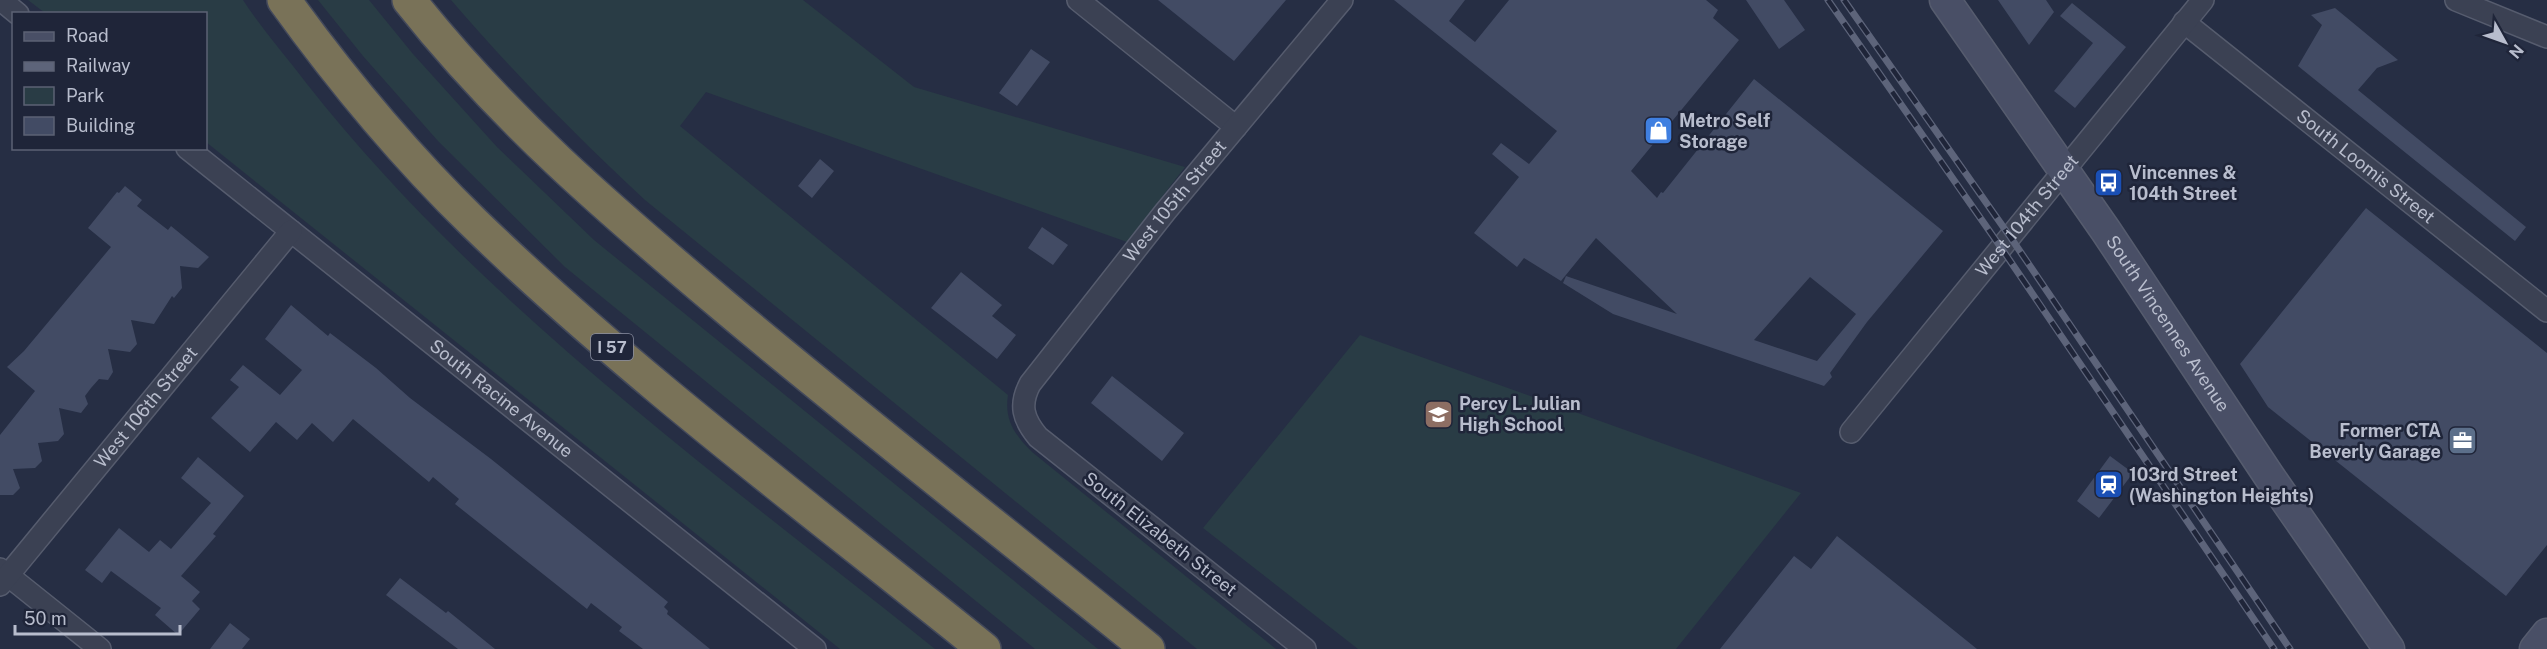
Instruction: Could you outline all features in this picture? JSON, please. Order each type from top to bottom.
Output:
[{"type":"highway","name":"I 57","points":[[284,0],[386,131],[473,222],[513,260],[570,312],[691,413],[984,649]]},
{"type":"highway","points":[[410,0],[505,112],[604,205],[769,344],[1148,649]]},
{"type":"main road","name":"South Vincennes Avenue","points":[[1945,0],[2065,172],[2389,649]]},
{"type":"main road","points":[[2535,649],[2547,634]]},
{"type":"street","points":[[1,0],[16,12]]},
{"type":"street","points":[[1078,0],[1236,127]]},
{"type":"street","name":"West 105th Street","points":[[1023,413],[1023,398],[1030,384],[1236,127],[1342,0]]},
{"type":"street","name":"West 104th Street","points":[[1851,432],[2203,0]]},
{"type":"street","points":[[2456,0],[2547,38]]},
{"type":"street","name":"South Loomis Street","points":[[2184,22],[2546,308]]},
{"type":"street","name":"South Racine Avenue","points":[[190,150],[815,649]]},
{"type":"street","name":"West 106th Street","points":[[3,576],[291,231]]},
{"type":"street","name":"South Elizabeth Street","points":[[1023,413],[1027,424],[1038,437],[1305,649]]},
{"type":"street","points":[[3,576],[100,649]]},
{"type":"green space","points":[[28,0],[243,0],[307,84],[375,165],[448,241],[525,314],[686,451],[935,649],[840,649],[207,143],[207,12],[44,12]]},
{"type":"green space","points":[[318,0],[369,0],[413,54],[497,147],[594,240],[1098,649],[1035,649],[565,267],[438,141],[363,56]]},
{"type":"green space","points":[[451,0],[803,0],[914,87],[1185,167],[1127,242],[706,92],[680,126],[1008,395],[1009,420],[1032,452],[1276,649],[1197,649],[645,200],[545,103]]},
{"type":"green space","name":"Percy L. Julian High School","points":[[1360,335],[1801,493],[1676,649],[1358,649],[1203,528]]},
{"type":"building","points":[[1158,0],[1286,0],[1234,61]]},
{"type":"building","points":[[1394,0],[1465,0],[1449,21],[1475,42],[1509,0],[1706,0],[1718,10],[1713,18],[1739,40],[1631,171],[1657,198],[1754,79],[1943,231],[1867,322],[1830,373],[1832,377],[1824,386],[1613,314],[1563,283],[1566,276],[1677,314],[1596,238],[1561,281],[1524,258],[1517,267],[1474,233],[1519,177],[1492,154],[1501,143],[1529,164],[1557,131]],"holes":[[[1810,277],[1856,314],[1817,361],[1754,340]]]},
{"type":"building","points":[[1746,0],[1784,0],[1805,30],[1779,49]]},
{"type":"building","points":[[1998,0],[2046,0],[2054,12],[2029,45]]},
{"type":"building","points":[[2072,3],[2126,47],[2075,108],[2054,91],[2093,43],[2060,16]]},
{"type":"building","points":[[2335,8],[2398,60],[2377,68],[2358,90],[2526,227],[2515,241],[2298,66],[2322,25],[2311,15]]},
{"type":"building","points":[[1031,49],[1050,62],[1017,106],[999,93]]},
{"type":"building","points":[[820,159],[834,171],[812,198],[798,186]]},
{"type":"building","points":[[125,186],[142,200],[137,206],[168,230],[171,226],[209,257],[198,268],[180,266],[182,288],[174,298],[172,296],[154,324],[131,320],[137,344],[130,352],[108,349],[113,372],[108,380],[99,379],[91,388],[85,396],[88,404],[81,413],[59,408],[64,434],[58,441],[38,443],[42,461],[35,468],[13,469],[20,488],[13,495],[0,495],[0,435],[35,391],[7,367],[24,351],[111,247],[88,228],[117,192],[119,193]]},
{"type":"building","points":[[2366,208],[2547,353],[2547,545],[2506,596],[2268,407],[2240,364]]},
{"type":"building","points":[[1042,227],[1068,245],[1053,265],[1028,248]]},
{"type":"building","points":[[961,272],[1002,305],[992,316],[1016,335],[997,359],[931,308]]},
{"type":"building","points":[[291,305],[328,336],[330,333],[376,368],[410,398],[491,459],[668,602],[664,607],[668,611],[667,614],[710,649],[643,649],[619,631],[622,627],[591,603],[587,609],[455,504],[459,499],[433,477],[429,482],[353,419],[333,442],[312,423],[297,440],[276,422],[250,452],[211,418],[239,387],[230,380],[243,365],[280,395],[302,370],[265,339]]},
{"type":"building","points":[[1112,376],[1184,433],[1162,461],[1091,403]]},
{"type":"building","points":[[2110,456],[2133,473],[2099,518],[2077,501]]},
{"type":"building","points":[[198,457],[244,496],[213,534],[216,536],[181,576],[200,592],[192,601],[200,609],[178,635],[155,615],[161,608],[111,571],[102,583],[85,570],[119,528],[149,552],[160,540],[171,549],[211,503],[181,478]]},
{"type":"building","points":[[1837,536],[1977,649],[1720,649],[1794,556],[1811,569]]},
{"type":"building","points":[[400,578],[446,613],[448,611],[495,649],[458,649],[386,595]]},
{"type":"building","points":[[230,623],[250,639],[242,649],[210,649]]},
{"type":"railway","points":[[1828,0],[2002,249],[2274,649]]},
{"type":"railway","points":[[1844,0],[2011,238],[2290,649]]},
{"type":"place","name":"Metro Self Storage","points":[[1658,131]]},
{"type":"place","name":"Vincennes & 104th Street","points":[[2108,183]]},
{"type":"place","name":"Percy L. Julian High School","points":[[1438,414]]},
{"type":"place","name":"Former CTA Beverly Garage","points":[[2462,441]]},
{"type":"place","name":"103rd Street (Washington Heights)","points":[[2108,485]]}]
